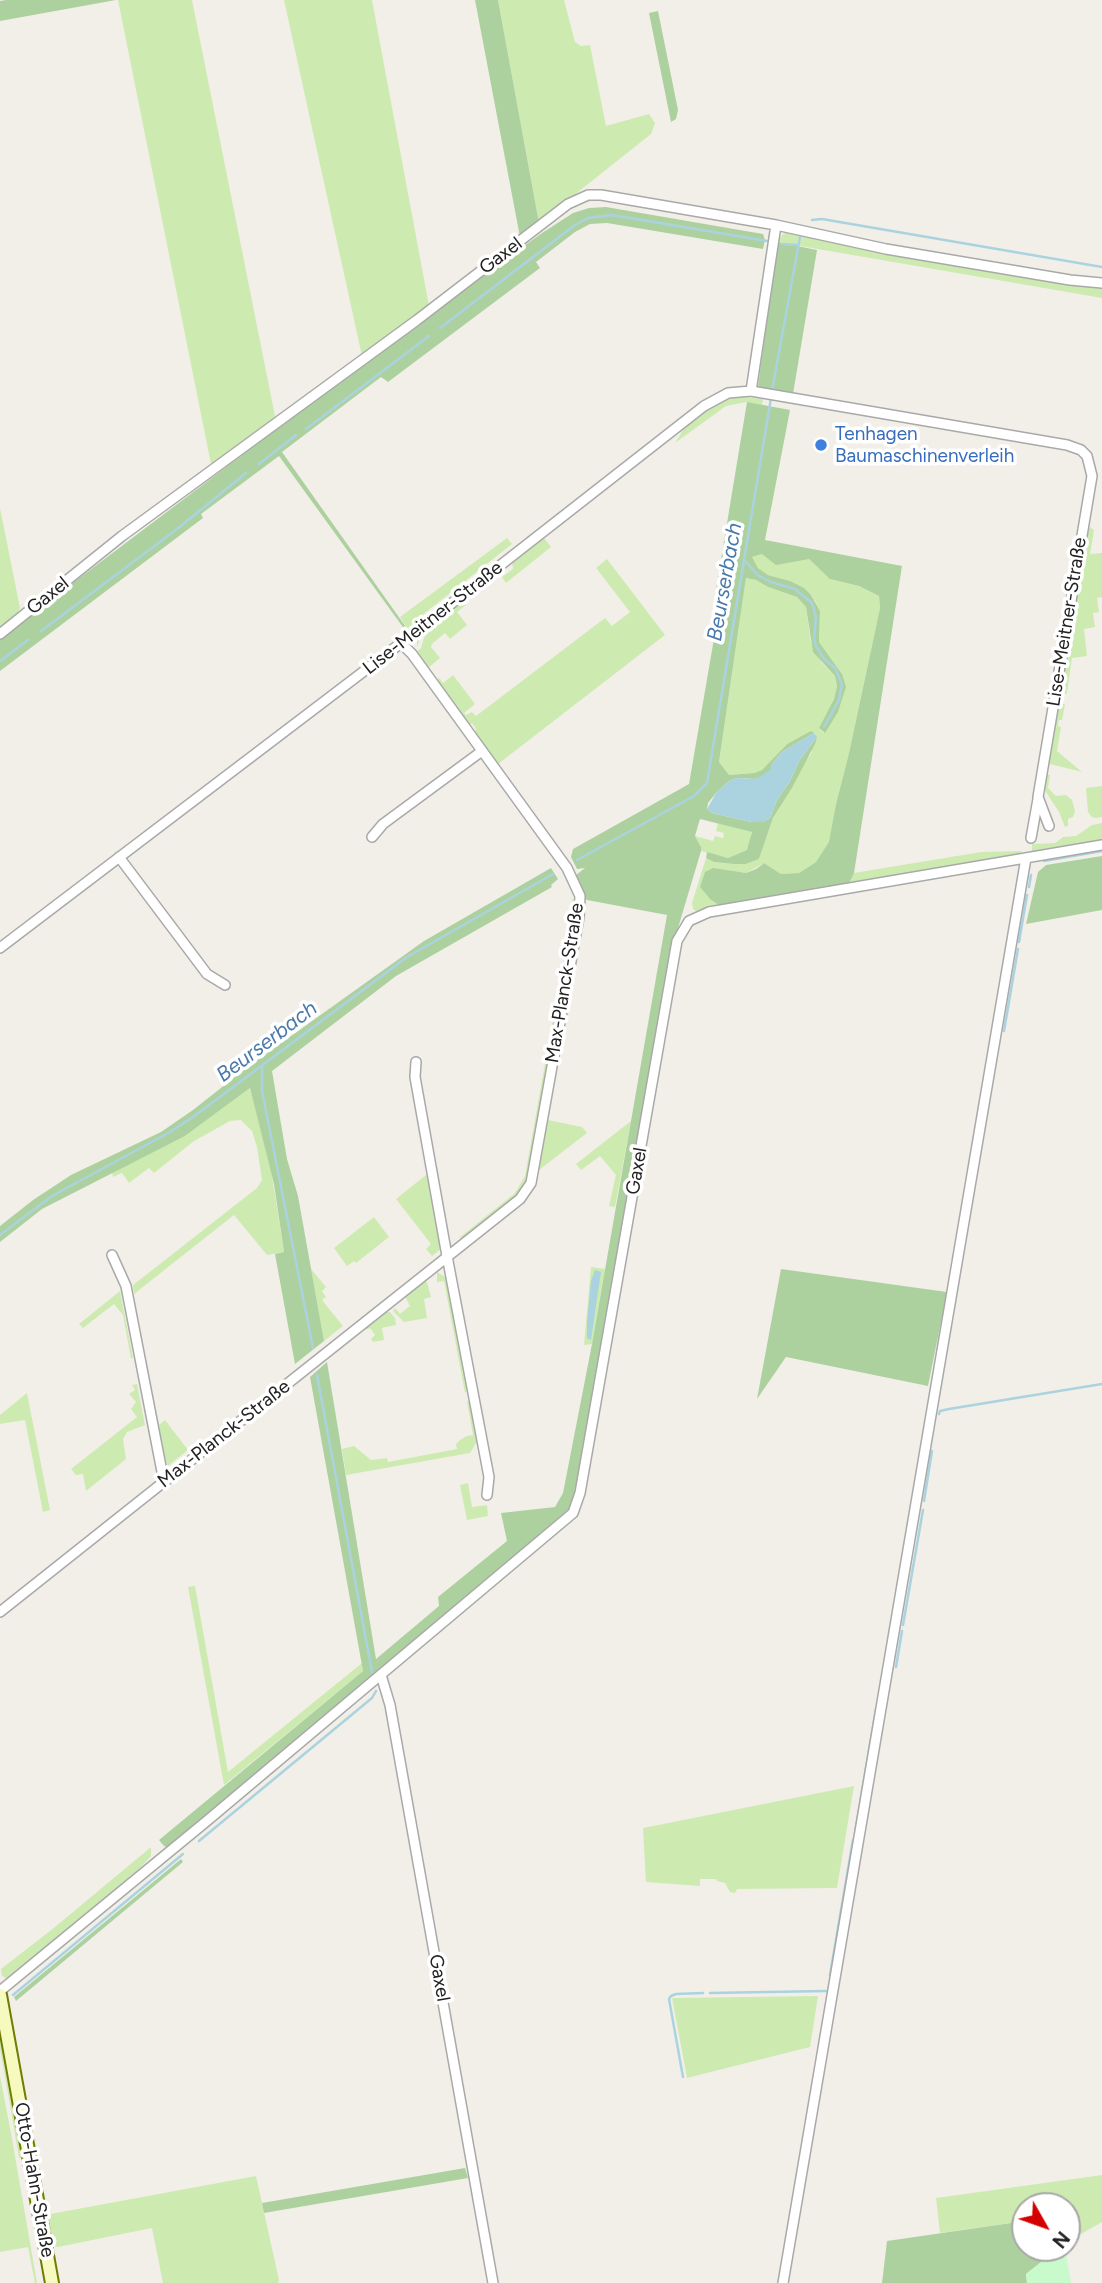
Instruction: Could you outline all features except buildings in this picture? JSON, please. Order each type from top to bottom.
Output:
[{"type":"street","name":"Gaxel","points":[[0,634],[122,536],[417,320],[568,204],[588,195],[776,225],[886,249],[1102,283]]},
{"type":"street","points":[[751,391],[776,225]]},
{"type":"street","name":"Lise-Meitner-Straße","points":[[0,948],[705,406],[728,393],[751,391],[1067,445],[1081,450],[1087,456],[1092,476],[1031,838]]},
{"type":"street","name":"Max-Planck-Straße","points":[[0,1612],[520,1199],[531,1183],[580,905],[577,888],[567,868],[401,642]]},
{"type":"street","points":[[372,837],[383,824],[482,751]]},
{"type":"street","points":[[1038,797],[1049,826]]},
{"type":"street","name":"Gaxel","points":[[0,1993],[573,1513],[578,1503],[677,941],[689,921],[709,912],[1102,845]]},
{"type":"street","points":[[119,857],[207,974],[225,985]]},
{"type":"street","points":[[783,2283],[1026,858]]},
{"type":"street","points":[[416,1062],[415,1077],[489,1476],[487,1495]]},
{"type":"street","points":[[113,1255],[126,1286],[164,1482]]},
{"type":"street","name":"Gaxel","points":[[381,1675],[390,1705],[493,2283]]},
{"type":"street","name":"Otto-Hahn-Straße","points":[[0,1993],[52,2283]]},
{"type":"green space","points":[[116,0],[0,21],[0,1]]},
{"type":"green space","points":[[118,0],[192,0],[276,421],[212,469]]},
{"type":"green space","points":[[284,0],[372,0],[429,306],[362,356]]},
{"type":"green space","points":[[475,0],[498,0],[539,223],[520,237]]},
{"type":"green space","points":[[498,0],[564,0],[575,42],[581,46],[590,45],[606,126],[649,114],[655,123],[651,134],[539,223]]},
{"type":"green space","points":[[658,11],[678,110],[676,119],[671,122],[649,13]]},
{"type":"green space","points":[[606,207],[763,234],[763,249],[607,223],[590,224],[536,262],[540,268],[388,382],[381,377],[282,452],[408,630],[405,630],[279,456],[201,514],[203,518],[0,671],[0,638],[426,316],[542,233],[573,213]]},
{"type":"green space","points":[[789,231],[1102,287],[1102,298],[777,242]]},
{"type":"green space","points":[[777,242],[817,250],[793,394],[758,387]]},
{"type":"green space","points":[[736,396],[763,399],[762,405],[746,402],[726,406],[675,443],[685,427],[717,403]]},
{"type":"green space","points":[[747,402],[790,410],[765,540],[902,566],[854,873],[848,886],[722,907],[711,900],[700,887],[705,872],[713,868],[746,873],[764,863],[781,874],[799,873],[816,862],[829,842],[880,608],[879,596],[859,586],[830,579],[809,559],[776,565],[762,554],[752,557],[758,568],[768,575],[790,581],[811,595],[820,611],[819,642],[842,674],[846,687],[838,712],[825,733],[819,728],[834,699],[837,686],[835,676],[813,652],[806,607],[797,597],[746,578],[719,762],[729,775],[754,773],[762,770],[787,744],[811,731],[814,733],[782,752],[772,764],[771,770],[761,777],[729,781],[708,803],[707,809],[712,813],[751,822],[763,822],[770,818],[799,761],[817,737],[792,788],[773,818],[759,859],[746,864],[734,864],[714,862],[706,858],[707,852],[728,858],[747,850],[752,832],[700,819],[695,836],[701,851],[675,938],[575,1504],[566,1515],[169,1848],[164,1846],[159,1840],[363,1671],[310,1377],[327,1362],[376,1659],[439,1606],[438,1597],[507,1541],[501,1513],[555,1507],[563,1493],[592,1344],[667,915],[587,900],[576,875],[585,868],[577,869],[571,857],[573,849],[689,784],[722,592],[715,596]]},
{"type":"green space","points":[[0,508],[20,608],[17,614],[0,627]]},
{"type":"green space","points":[[1090,527],[1094,530],[1090,554],[1102,553],[1102,597],[1097,598],[1099,612],[1093,613],[1095,627],[1084,629],[1087,656],[1072,658],[1067,693],[1063,695],[1060,692]]},
{"type":"green space","points":[[507,538],[512,544],[421,616],[408,630],[400,617]]},
{"type":"green space","points":[[542,539],[551,547],[506,583],[502,577],[513,569],[512,562]]},
{"type":"green space","points":[[762,554],[809,559],[831,579],[859,586],[879,596],[880,608],[830,842],[816,862],[799,873],[781,874],[764,863],[746,873],[737,872],[711,900],[722,907],[699,913],[693,909],[692,903],[706,858],[714,862],[734,864],[746,864],[759,859],[773,818],[811,754],[816,735],[811,732],[787,744],[762,770],[754,773],[729,775],[719,762],[746,578],[797,597],[806,607],[811,643],[822,663],[835,676],[837,686],[834,699],[819,728],[824,733],[842,674],[819,642],[820,611],[811,595],[790,581],[768,575],[758,568],[751,557]]},
{"type":"green space","points":[[607,559],[665,635],[498,764],[475,732],[472,723],[470,725],[437,681],[439,678],[443,683],[453,675],[475,704],[464,713],[466,715],[472,712],[476,716],[605,618],[612,626],[630,612],[596,568]]},
{"type":"green space","points":[[460,602],[466,605],[457,612],[467,625],[450,639],[445,633],[432,644],[431,647],[440,658],[428,668],[417,651],[421,648],[425,635],[437,626],[436,623],[421,636],[417,647],[417,639],[424,630]]},
{"type":"green space","points":[[1062,702],[1065,705],[1062,720],[1059,720],[1058,726],[1061,727],[1057,751],[1082,772],[1049,762],[1059,704]]},
{"type":"green space","points":[[1047,774],[1050,775],[1048,788],[1056,796],[1066,795],[1072,800],[1075,811],[1073,817],[1068,819],[1068,826],[1065,827],[1044,789]]},
{"type":"green space","points":[[1102,786],[1102,817],[1092,817],[1088,812],[1086,788]]},
{"type":"green space","points":[[718,823],[752,832],[748,850],[728,858],[701,851],[695,836],[713,841],[715,836],[723,838],[724,833],[716,831]]},
{"type":"green space","points":[[1102,823],[1102,843],[1036,853],[1032,851],[1032,844],[1055,843],[1063,837],[1076,836],[1092,825]]},
{"type":"green space","points":[[1021,851],[1020,856],[848,886],[854,873],[981,852]]},
{"type":"green space","points":[[1102,856],[1102,910],[1026,924],[1038,872],[1046,865]]},
{"type":"green space","points":[[551,868],[558,879],[552,887],[396,976],[272,1071],[324,1341],[295,1364],[275,1254],[284,1252],[274,1184],[250,1088],[185,1136],[42,1209],[0,1242],[0,1226],[33,1200],[71,1175],[161,1132],[424,941]]},
{"type":"green space","points":[[572,899],[575,901],[574,913],[527,1180],[514,1198],[466,1237],[459,1238],[515,1193],[525,1176],[572,912]]},
{"type":"green space","points":[[250,1088],[270,1163],[284,1252],[267,1255],[234,1215],[134,1294],[133,1285],[257,1188],[262,1180],[257,1147],[252,1131],[241,1120],[230,1121],[194,1141],[154,1173],[149,1168],[129,1183],[122,1173],[113,1177],[112,1172],[185,1136]]},
{"type":"green space","points":[[548,1120],[582,1127],[587,1133],[539,1170]]},
{"type":"green space","points":[[631,1121],[615,1207],[609,1206],[616,1175],[600,1156],[581,1170],[576,1164]]},
{"type":"green space","points":[[426,1175],[429,1178],[441,1242],[441,1249],[432,1256],[426,1249],[431,1244],[396,1199]]},
{"type":"green space","points":[[374,1217],[389,1237],[356,1263],[354,1261],[347,1266],[334,1248]]},
{"type":"green space","points":[[591,1267],[605,1269],[592,1344],[584,1345]]},
{"type":"green space","points":[[311,1269],[326,1287],[322,1291],[326,1297],[322,1300],[343,1326],[324,1341]]},
{"type":"green space","points":[[781,1269],[947,1292],[928,1386],[786,1357],[757,1399]]},
{"type":"green space","points":[[437,1272],[448,1279],[469,1388],[465,1393],[444,1281],[437,1282]]},
{"type":"green space","points":[[427,1282],[431,1297],[424,1299],[427,1318],[404,1322],[393,1311],[395,1308],[400,1314],[410,1306],[405,1296]]},
{"type":"green space","points":[[120,1291],[133,1358],[131,1359],[123,1315],[114,1304],[83,1328],[79,1324]]},
{"type":"green space","points":[[386,1312],[390,1312],[395,1318],[396,1325],[382,1328],[384,1340],[373,1342],[371,1339],[375,1335],[370,1328],[366,1330],[366,1327]]},
{"type":"green space","points":[[137,1384],[145,1425],[127,1432],[123,1439],[126,1459],[86,1491],[83,1474],[76,1475],[71,1469],[137,1417],[131,1409],[136,1402],[129,1394],[135,1390],[132,1385]]},
{"type":"green space","points":[[27,1393],[50,1510],[43,1512],[25,1420],[0,1424],[0,1415]]},
{"type":"green space","points":[[467,1401],[472,1404],[478,1440],[470,1453],[346,1475],[342,1449],[354,1446],[371,1460],[387,1458],[388,1462],[457,1449],[456,1444],[460,1440],[473,1435]]},
{"type":"green space","points":[[165,1420],[188,1450],[168,1466],[159,1425]]},
{"type":"green space","points":[[468,1483],[472,1507],[487,1505],[488,1516],[467,1520],[460,1485]]},
{"type":"green space","points":[[195,1586],[228,1772],[362,1663],[363,1671],[224,1785],[188,1587]]},
{"type":"green space","points":[[854,1786],[837,1888],[737,1889],[735,1893],[730,1892],[725,1883],[716,1879],[700,1879],[700,1886],[646,1882],[643,1828]]},
{"type":"green space","points":[[151,1847],[151,1856],[141,1867],[11,1977],[7,1979],[2,1976],[1,1969]]},
{"type":"green space","points":[[181,1859],[183,1862],[16,2001],[14,1997]]},
{"type":"green space","points":[[818,1996],[810,2047],[687,2078],[672,1998]]},
{"type":"green space","points":[[0,2029],[25,2157],[22,2158],[19,2158],[0,2049]]},
{"type":"green space","points":[[0,2076],[37,2283],[28,2247],[0,2252]]},
{"type":"green space","points":[[465,2168],[468,2178],[264,2213],[262,2203]]},
{"type":"green space","points":[[1102,2175],[1102,2222],[1081,2234],[1081,2192],[1011,2192],[1011,2223],[940,2233],[936,2198]]},
{"type":"green space","points":[[256,2176],[278,2283],[163,2283],[152,2228],[58,2247],[50,2245],[45,2215]]},
{"type":"green space","points":[[1011,2223],[1011,2262],[1041,2262],[1026,2274],[1027,2283],[882,2283],[887,2241]]},
{"type":"green space","points":[[1041,2262],[1067,2262],[1071,2283],[1027,2283],[1026,2274]]},
{"type":"water","points":[[814,733],[817,737],[799,761],[770,818],[763,822],[751,822],[712,813],[707,809],[716,793],[729,781],[761,776],[770,770],[782,752]]},
{"type":"water","points":[[595,1270],[601,1272],[591,1340],[587,1338],[587,1322],[591,1281]]},
{"type":"waterway","points":[[440,328],[575,225],[588,218],[612,215],[767,241]]},
{"type":"waterway","name":"Beurserbach","points":[[812,220],[822,219],[1102,267]]},
{"type":"waterway","name":"Beurserbach","points":[[772,391],[800,237]]},
{"type":"waterway","points":[[782,244],[798,245]]},
{"type":"waterway","points":[[306,429],[429,336]]},
{"type":"waterway","name":"Beurserbach","points":[[577,860],[694,796],[707,783],[771,398]]},
{"type":"waterway","points":[[259,464],[296,435]]},
{"type":"waterway","points":[[41,631],[177,529],[246,473]]},
{"type":"waterway","points":[[744,560],[759,576],[795,589],[812,603],[816,617],[816,646],[824,659],[835,668],[842,684],[839,700],[824,727]]},
{"type":"waterway","points":[[0,661],[28,640]]},
{"type":"waterway","points":[[1044,861],[1102,851]]},
{"type":"waterway","name":"Beurserbach","points":[[0,1235],[52,1196],[193,1117],[407,957],[553,874]]},
{"type":"waterway","points":[[1029,887],[1031,875]]},
{"type":"waterway","points":[[1019,942],[1027,895]]},
{"type":"waterway","points":[[1004,1031],[1018,949]]},
{"type":"waterway","points":[[262,1066],[262,1091],[313,1348]]},
{"type":"waterway","points":[[317,1375],[372,1672]]},
{"type":"waterway","points":[[939,1414],[940,1411],[949,1409],[1102,1384]]},
{"type":"waterway","points":[[924,1501],[932,1451]]},
{"type":"waterway","points":[[903,1625],[923,1510]]},
{"type":"waterway","points":[[896,1667],[902,1631]]},
{"type":"waterway","points":[[199,1841],[372,1698],[376,1691]]},
{"type":"waterway","points":[[855,1833],[876,1709]]},
{"type":"waterway","points":[[830,1975],[853,1840]]},
{"type":"waterway","points":[[13,1995],[183,1854]]},
{"type":"waterway","points":[[710,1993],[826,1991]]},
{"type":"waterway","points":[[683,2077],[669,1999],[676,1994],[703,1993]]},
{"type":"place","name":"Tenhagen Baumaschinenverleih","points":[[821,445]]}]
